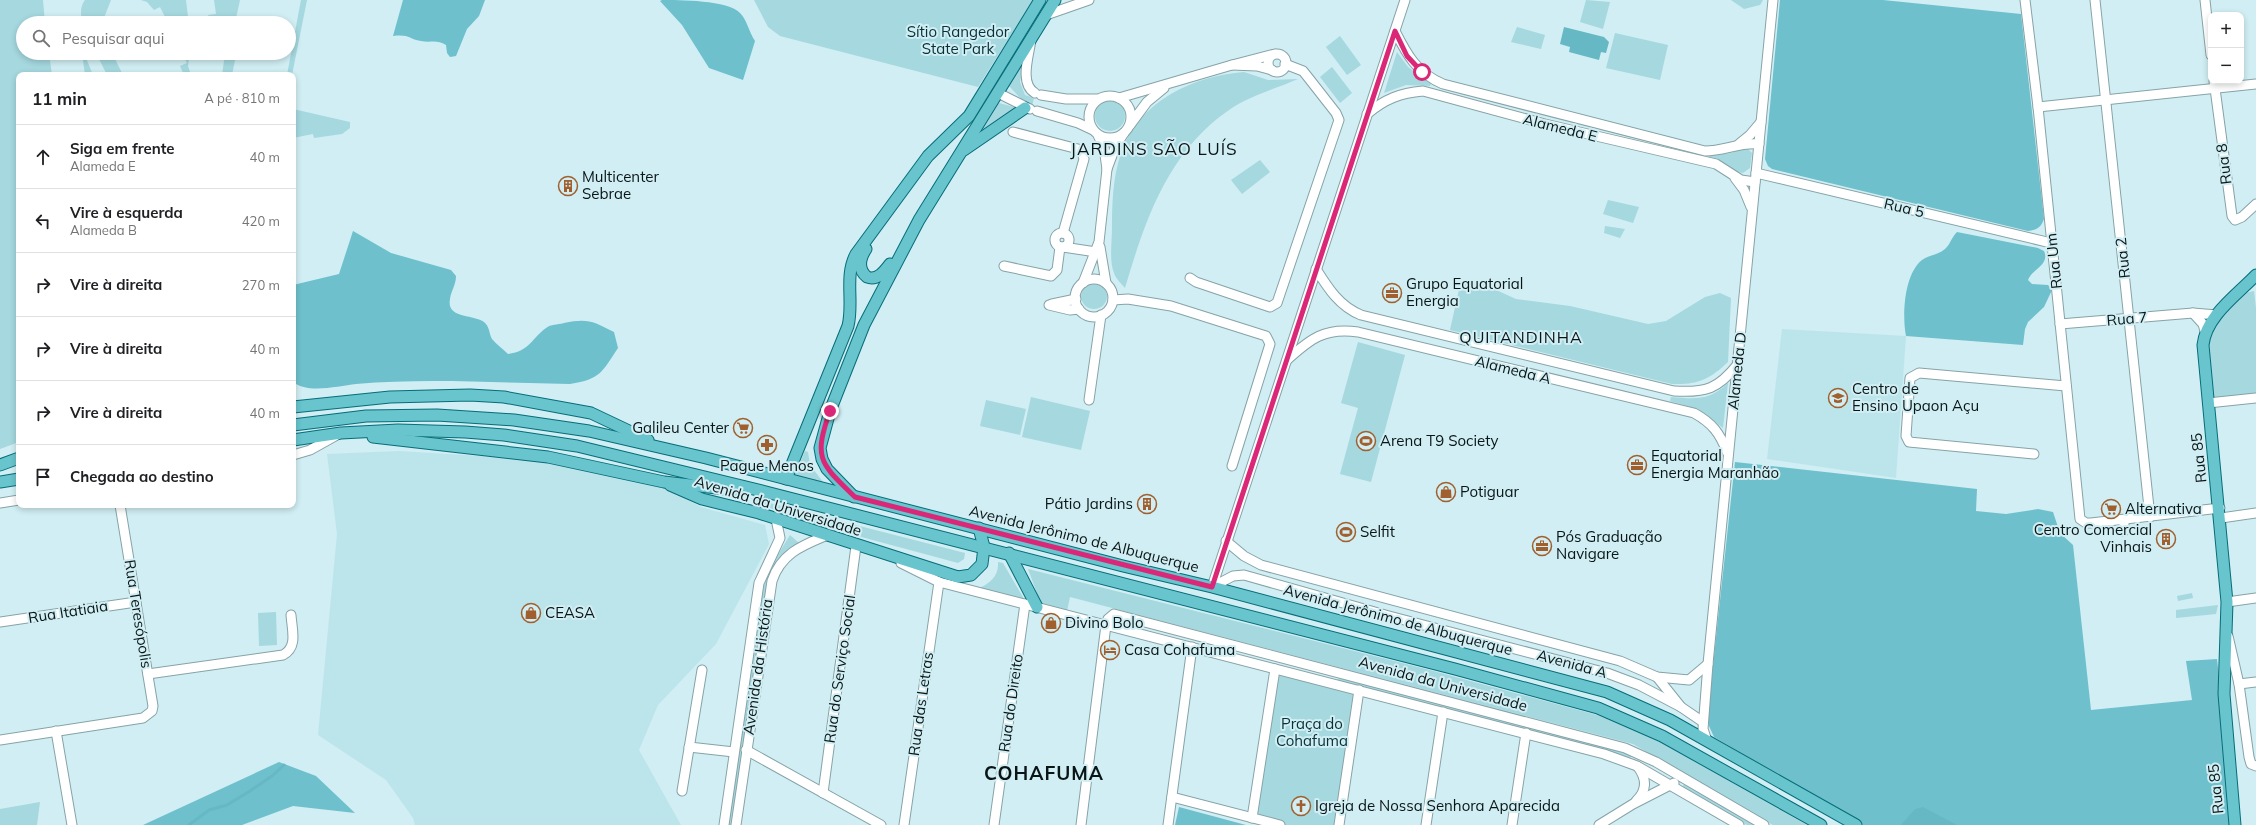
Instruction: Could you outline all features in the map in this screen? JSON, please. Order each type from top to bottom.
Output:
[{"type":"main road","points":[[786,479],[850,319],[850,273],[853,259],[928,156],[969,116],[1040,0]]},
{"type":"main road","points":[[928,156],[899,204],[862,256],[860,266],[865,275],[874,278],[882,274],[919,220],[1055,0]]},
{"type":"main road","points":[[961,153],[1031,110]]},
{"type":"main road","points":[[855,497],[829,471],[823,462],[820,448],[823,432],[864,325],[919,220]]},
{"type":"main road","points":[[2205,331],[2217,315],[2256,275]]},
{"type":"main road","name":"Rua 85","points":[[2205,331],[2203,345],[2220,513],[2227,602],[2223,666],[2224,694],[2229,773],[2235,825]]},
{"type":"main road","points":[[296,407],[390,397],[470,395],[504,397],[591,412],[667,449]]},
{"type":"main road","name":"Avenida Jerônimo de Albuquerque","points":[[296,425],[366,416],[474,416],[589,431],[667,449],[1212,587],[1593,687],[1664,717],[1856,825]]},
{"type":"main road","points":[[296,440],[341,433],[398,430],[465,432],[547,441],[597,450],[1009,553],[1456,669],[1598,708],[1662,736],[1821,825]]},
{"type":"main road","points":[[341,433],[554,458],[664,482],[766,492]]},
{"type":"main road","points":[[0,466],[16,459]]},
{"type":"main road","points":[[0,466],[16,464]]},
{"type":"main road","points":[[0,482],[16,479]]},
{"type":"main road","name":"Avenida da Universidade","points":[[664,482],[694,496],[776,519],[856,546],[964,577],[976,573],[981,567],[984,559],[984,547],[979,528]]},
{"type":"main road","points":[[1009,553],[1037,608]]},
{"type":"street","points":[[1062,0],[1067,4],[1076,4]]},
{"type":"street","points":[[1046,15],[1088,0]]},
{"type":"street","points":[[1212,587],[1405,0]]},
{"type":"street","name":"Alameda D","points":[[1707,741],[1702,732],[1708,664],[1773,0]]},
{"type":"street","name":"Rua Um","points":[[2025,0],[2052,243],[2078,515],[2082,522],[2091,523],[2124,520]]},
{"type":"street","name":"Rua 2","points":[[2095,0],[2150,516]]},
{"type":"street","points":[[2205,0],[2210,48]]},
{"type":"street","name":"Alameda E","points":[[1395,31],[1414,65],[1431,79],[1603,126],[1705,151],[1720,150],[1747,143],[1759,144]]},
{"type":"street","points":[[1031,39],[1026,80],[1029,88],[1038,94],[1066,99],[1098,99],[1112,96],[1119,98],[1129,107],[1131,121],[1116,145],[1107,170],[1099,242],[1083,283],[1076,293],[1076,300],[1079,309]]},
{"type":"street","points":[[1272,70],[1268,66],[1268,60],[1274,54]]},
{"type":"street","points":[[1119,98],[1232,65],[1274,54],[1283,56],[1285,64],[1280,71],[1247,65],[1232,65]]},
{"type":"street","points":[[1190,278],[1196,282],[1270,307],[1277,303],[1339,120],[1336,113],[1308,76],[1303,71],[1285,64]]},
{"type":"street","points":[[998,93],[1031,110],[1078,123],[1111,138],[1126,130],[1156,94],[1173,83]]},
{"type":"street","points":[[2038,107],[2214,84]]},
{"type":"street","name":"Rua 8","points":[[2214,84],[2228,204],[2232,216],[2235,220],[2239,219],[2256,204]]},
{"type":"street","points":[[2244,84],[2256,84]]},
{"type":"street","name":"Alameda E","points":[[1368,114],[1393,96],[1405,92],[1423,91],[1600,138],[1716,164],[1744,181],[1756,178]]},
{"type":"street","points":[[1098,99],[1093,104],[1088,117],[1104,148],[1107,170]]},
{"type":"street","points":[[1545,124],[1544,117],[1548,111]]},
{"type":"street","points":[[1737,145],[1750,135],[1762,120]]},
{"type":"street","points":[[1600,138],[1606,133],[1603,126]]},
{"type":"street","points":[[1004,266],[1051,276],[1057,270],[1062,247],[1069,241],[1069,236],[1063,232],[1084,158],[1082,152],[1078,149],[1013,132]]},
{"type":"street","points":[[1732,174],[1744,190],[1752,210]]},
{"type":"street","name":"Rua 5","points":[[1756,178],[2052,243]]},
{"type":"street","points":[[1099,242],[1106,283]]},
{"type":"street","points":[[1062,247],[1096,252]]},
{"type":"street","name":"Alameda A","points":[[1316,269],[1339,301],[1349,310],[1361,315],[1674,391],[1695,392],[1710,389],[1727,377],[1738,364]]},
{"type":"street","points":[[1076,300],[1049,304],[1070,310],[1079,309],[1091,316],[1101,315],[1109,309],[1113,300],[1111,288],[1106,283],[1094,279],[1083,283]]},
{"type":"street","points":[[1113,300],[1128,299],[1171,306],[1266,336],[1270,344],[1232,466]]},
{"type":"street","points":[[2193,313],[2203,324],[2205,331]]},
{"type":"street","name":"Rua 7","points":[[2060,324],[2193,313],[2217,315]]},
{"type":"street","points":[[1088,400],[1101,315]]},
{"type":"street","name":"Alameda A","points":[[1286,361],[1308,342],[1321,335],[1336,330],[1358,332],[1694,413],[1707,420],[1718,430],[1728,454]]},
{"type":"street","points":[[2034,454],[1909,442],[1906,436],[1910,378],[1919,373],[2066,386]]},
{"type":"street","points":[[2208,403],[2256,398]]},
{"type":"street","points":[[296,454],[310,450],[341,433]]},
{"type":"street","points":[[0,503],[16,500]]},
{"type":"street","name":"Rua Teresópolis","points":[[56,731],[143,718],[152,711],[153,706],[120,508]]},
{"type":"street","points":[[2124,531],[2124,520],[2150,516],[2256,513]]},
{"type":"street","name":"Avenida da História","points":[[724,825],[759,583],[764,567],[777,545],[780,531],[776,519]]},
{"type":"street","name":"Avenida da História","points":[[736,825],[770,590],[778,566],[789,553],[825,536]]},
{"type":"street","name":"Avenida A","points":[[1226,541],[1244,556],[1261,566],[1620,661],[1657,677],[1689,680],[1708,664]]},
{"type":"street","points":[[777,545],[789,553]]},
{"type":"street","name":"Rua do Serviço Social","points":[[823,793],[856,546]]},
{"type":"street","name":"Avenida da Universidade","points":[[885,554],[938,582],[1587,749],[1637,766],[1739,825]]},
{"type":"street","name":"Avenida A","points":[[1212,587],[1233,576],[1244,575],[1389,616],[1607,673],[1638,685],[1681,707],[1703,722]]},
{"type":"street","name":"Rua das Letras","points":[[904,825],[938,582]]},
{"type":"street","points":[[2227,602],[2256,598]]},
{"type":"street","points":[[1389,616],[1392,601]]},
{"type":"street","name":"Rua Itatiaia","points":[[0,622],[136,602]]},
{"type":"street","name":"Rua do Direito","points":[[994,825],[1025,604]]},
{"type":"street","name":"Avenida da Universidade","points":[[1106,625],[1110,616],[1119,614],[1592,739],[1644,756],[1764,825]]},
{"type":"street","points":[[148,674],[283,655],[291,649],[293,644],[291,615]]},
{"type":"street","points":[[1081,825],[1106,625]]},
{"type":"street","name":"Rua 85","points":[[2226,629],[2240,684],[2254,765]]},
{"type":"street","points":[[1168,825],[1192,647]]},
{"type":"street","points":[[1308,677],[1311,665]]},
{"type":"street","points":[[1252,818],[1275,669]]},
{"type":"street","points":[[682,791],[702,670]]},
{"type":"street","points":[[1326,682],[1330,670]]},
{"type":"street","name":"Avenida A","points":[[1657,677],[1681,707]]},
{"type":"street","points":[[2240,684],[2256,682]]},
{"type":"street","points":[[1339,825],[1359,690]]},
{"type":"street","points":[[1426,825],[1443,712]]},
{"type":"street","points":[[0,740],[56,731],[72,825]]},
{"type":"street","points":[[1512,825],[1526,734]]},
{"type":"street","points":[[689,747],[734,752]]},
{"type":"street","points":[[746,750],[881,825]]},
{"type":"street","points":[[1633,804],[1642,795],[1645,783],[1643,774],[1637,766],[1639,759],[1644,756]]},
{"type":"street","points":[[1599,825],[1633,804],[1672,785],[1680,776]]},
{"type":"street","points":[[1172,797],[1280,825]]},
{"type":"shaded area","points":[[403,0],[485,0],[479,16],[467,29],[456,56],[450,57],[447,53],[446,45],[443,43],[425,42],[406,36],[393,36]]},
{"type":"shaded area","points":[[1780,0],[1883,0],[2021,14],[2044,219],[2042,224],[2034,230],[2028,231],[1772,169],[1768,166],[1765,159]]},
{"type":"shaded area","points":[[660,1],[715,3],[725,5],[740,13],[755,41],[743,80],[709,68],[682,25]]},
{"type":"shaded area","points":[[1564,27],[1604,37],[1609,42],[1606,53],[1601,52],[1599,60],[1569,52],[1570,47],[1560,44]]},
{"type":"shaded area","points":[[353,231],[391,253],[451,270],[456,276],[450,299],[452,310],[456,313],[484,322],[495,343],[508,354],[526,347],[548,327],[579,321],[595,323],[614,332],[618,348],[604,369],[595,377],[570,384],[409,381],[356,384],[323,388],[307,388],[299,386],[296,384],[296,284],[339,274]]},
{"type":"shaded area","points":[[1957,232],[2038,248],[2044,251],[2045,260],[2033,272],[2028,280],[2032,284],[2048,285],[2052,290],[2044,307],[2028,322],[2025,329],[2023,345],[1906,336],[1904,318],[1906,296],[1911,275],[1916,266],[1922,260],[1945,249]]},
{"type":"shaded area","name":"Centro de Ensino Upaon Açu","points":[[1782,329],[1906,336],[1896,478],[1767,459]]},
{"type":"shaded area","name":"CEASA","points":[[399,451],[532,459],[664,487],[701,507],[765,525],[769,544],[716,644],[658,705],[639,750],[681,825],[415,825],[413,818],[386,780],[318,735],[337,534],[327,454]]},
{"type":"shaded area","points":[[1735,462],[1977,489],[1976,511],[2006,514],[2038,509],[2053,512],[2060,533],[2073,545],[2091,710],[2192,700],[2186,661],[2217,659],[2236,825],[1863,825],[1714,737],[1709,726],[1708,712]]},
{"type":"shaded area","points":[[279,762],[316,776],[355,813],[293,806],[242,825],[143,825]]},
{"type":"shaded area","points":[[1179,807],[1246,825],[1175,825]]},
{"type":"shaded area","points":[[1923,807],[1957,825],[1901,825],[1915,809]]},
{"type":"green space","points":[[0,0],[43,0],[44,16],[16,16],[16,60],[50,60],[52,72],[16,72],[16,443],[0,449]]},
{"type":"green space","points":[[85,0],[111,0],[105,16],[81,16],[82,5]]},
{"type":"green space","points":[[141,0],[186,0],[188,16],[164,16],[160,7],[154,10],[147,2]]},
{"type":"green space","points":[[214,0],[240,0],[237,16],[208,15],[216,14]]},
{"type":"green space","points":[[301,0],[307,0],[296,55],[296,27]]},
{"type":"green space","name":"Sítio Rangedor State Park","points":[[754,0],[1033,0],[978,87],[780,36],[768,27]]},
{"type":"green space","points":[[1586,0],[1610,2],[1603,29],[1580,22]]},
{"type":"green space","points":[[1731,0],[1763,0],[1760,5],[1744,9]]},
{"type":"green space","points":[[1517,27],[1545,35],[1541,49],[1511,42]]},
{"type":"green space","points":[[1615,33],[1668,45],[1660,80],[1606,68]]},
{"type":"green space","points":[[1340,36],[1361,65],[1347,75],[1326,47]]},
{"type":"green space","points":[[1397,52],[1408,67],[1431,84],[1430,86],[1406,85],[1384,93]]},
{"type":"green space","points":[[83,60],[87,60],[92,72],[85,72]]},
{"type":"green space","points":[[100,60],[116,60],[122,72],[106,72]]},
{"type":"green space","points":[[186,60],[189,60],[188,66],[190,72],[183,72],[180,66],[187,63]]},
{"type":"green space","points":[[224,60],[235,60],[233,72],[222,72]]},
{"type":"green space","points":[[290,60],[295,60],[293,72],[288,72]]},
{"type":"green space","points":[[1023,62],[1020,82],[1025,95],[1034,98],[1032,106],[1025,103],[1009,86]]},
{"type":"green space","points":[[1332,67],[1352,93],[1340,103],[1320,77]]},
{"type":"green space","points":[[1244,72],[1268,80],[1298,79],[1237,105],[1208,127],[1190,146],[1162,189],[1151,213],[1141,237],[1125,288],[1117,279],[1112,268],[1112,209],[1118,162],[1129,135],[1141,119],[1154,106],[1170,94],[1206,79],[1225,74]]},
{"type":"green space","points":[[1110,101],[1121,105],[1125,116],[1121,127],[1110,131],[1099,127],[1095,116],[1099,105]]},
{"type":"green space","points":[[999,103],[1014,107],[1015,110],[976,140]]},
{"type":"green space","points":[[296,110],[350,122],[350,128],[342,134],[314,138],[313,134],[296,137]]},
{"type":"green space","points":[[1745,148],[1752,153],[1750,168],[1743,173],[1720,162],[1709,159],[1709,156],[1731,153]]},
{"type":"green space","points":[[1260,160],[1270,172],[1242,194],[1231,180]]},
{"type":"green space","points":[[1608,200],[1639,207],[1633,223],[1603,214]]},
{"type":"green space","points":[[1605,226],[1625,229],[1620,238],[1604,233]]},
{"type":"green space","points":[[1465,280],[1474,280],[1516,299],[1570,306],[1648,324],[1666,321],[1705,297],[1720,293],[1731,298],[1728,362],[1715,373],[1703,380],[1672,384],[1450,330],[1460,285]]},
{"type":"green space","points":[[1094,283],[1103,287],[1107,296],[1103,305],[1094,309],[1085,305],[1081,296],[1085,287]]},
{"type":"green space","points":[[2254,291],[2256,308],[2256,394],[2210,399],[2206,345],[2208,336],[2218,321],[2245,293]]},
{"type":"green space","name":"Arena T9 Society","points":[[1358,342],[1405,355],[1371,482],[1340,474],[1358,408],[1341,403]]},
{"type":"green space","points":[[1728,383],[1723,428],[1698,409],[1670,401],[1671,397],[1702,398],[1715,393]]},
{"type":"green space","points":[[1031,397],[1090,411],[1081,450],[1022,437]]},
{"type":"green space","points":[[986,400],[1026,409],[1020,435],[980,426]]},
{"type":"green space","points":[[805,451],[808,452],[810,465],[823,482],[795,475]]},
{"type":"green space","points":[[750,498],[965,553],[964,559],[958,563],[791,518]]},
{"type":"green space","points":[[790,535],[799,543],[776,563],[768,582],[731,825],[727,825],[760,598],[769,569]]},
{"type":"green space","points":[[998,562],[1003,563],[1024,599],[979,588],[991,581],[996,575]]},
{"type":"green space","points":[[1028,569],[1426,669],[1597,715],[1645,733],[1807,825],[1773,825],[1633,744],[1070,597],[1067,611],[1041,604]]},
{"type":"green space","points":[[2192,593],[2193,598],[2178,601],[2177,596]]},
{"type":"green space","points":[[2218,605],[2216,614],[2176,618],[2176,610]]},
{"type":"green space","points":[[276,612],[277,645],[259,646],[258,613]]},
{"type":"green space","name":"Praça do Cohafuma","points":[[1278,672],[1363,694],[1339,825],[1274,825],[1252,819]]},
{"type":"green space","points":[[1342,677],[1600,744],[1632,755],[1630,758],[1599,748],[1336,680]]},
{"type":"green space","points":[[1685,783],[1757,825],[1747,825],[1682,787]]},
{"type":"green space","points":[[40,802],[37,825],[0,825],[0,809]]},
{"type":"waterway","points":[[189,825],[209,810],[227,805],[250,791],[272,776],[284,765]]},
{"type":"place","name":"Multicenter Sebrae","points":[[568,186]]},
{"type":"place","name":"Grupo Equatorial Energia","points":[[1392,293]]},
{"type":"place","name":"Centro de Ensino Upaon Açu","points":[[1838,398]]},
{"type":"place","name":"Galileu Center","points":[[743,428]]},
{"type":"place","name":"Arena T9 Society","points":[[1366,441]]},
{"type":"place","name":"Pague Menos","points":[[767,445]]},
{"type":"place","name":"Equatorial Energia Maranhão","points":[[1637,465]]},
{"type":"place","name":"Potiguar","points":[[1446,492]]},
{"type":"place","name":"Pátio Jardins","points":[[1147,504]]},
{"type":"place","name":"Alternativa","points":[[2111,509]]},
{"type":"place","name":"Selfit","points":[[1346,532]]},
{"type":"place","name":"Centro Comercial Vinhais","points":[[2166,539]]},
{"type":"place","name":"Pós Graduação Navigare","points":[[1542,546]]},
{"type":"place","name":"CEASA","points":[[531,613]]},
{"type":"place","name":"Divino Bolo","points":[[1051,623]]},
{"type":"place","name":"Casa Cohafuma","points":[[1110,650]]},
{"type":"place","name":"Igreja de Nossa Senhora Aparecida","points":[[1301,806]]},
{"type":"district","name":"JARDINS SÃO LUÍS","points":[[1154,149]]},
{"type":"district","name":"QUITANDINHA","points":[[1521,337]]},
{"type":"district","name":"COHAFUMA","points":[[1044,773]]},
{"type":"route","points":[[830,411],[823,432],[820,448],[822,459],[829,471],[855,497],[1123,566],[1212,587],[1395,31],[1407,56],[1422,72]]}]
